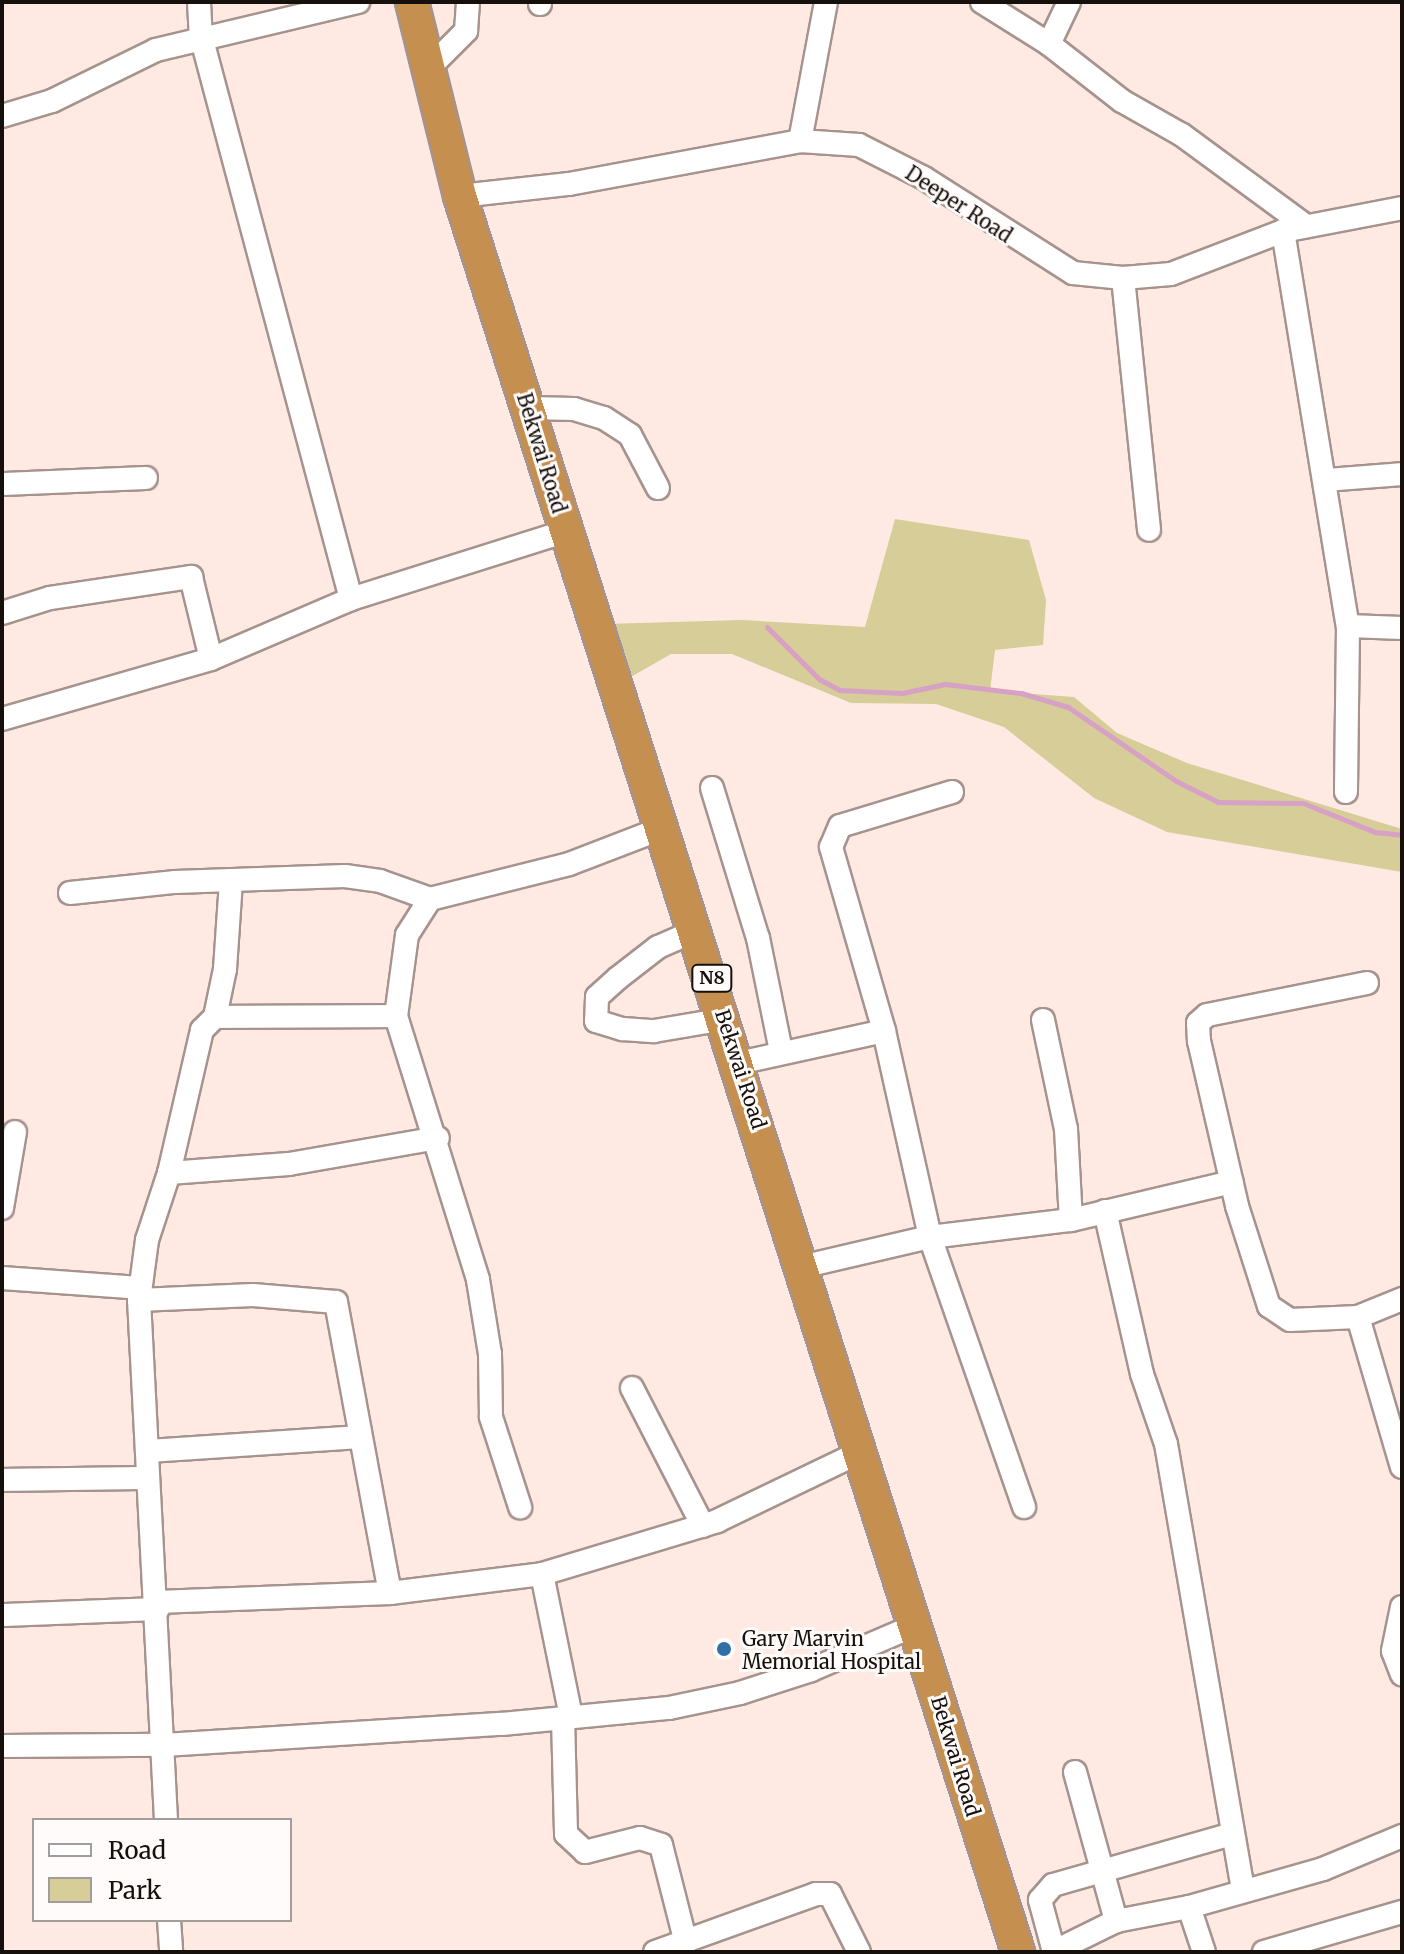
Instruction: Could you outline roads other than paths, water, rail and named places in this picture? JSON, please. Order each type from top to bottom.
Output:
[{"type":"highway","name":"Bekwai Road","points":[[412,2],[460,196],[697,930],[858,1453],[916,1625],[1018,1952]]},
{"type":"street","points":[[199,2],[201,36],[351,599]]},
{"type":"street","points":[[2,116],[52,101],[126,62],[201,36],[358,2]]},
{"type":"street","points":[[428,69],[466,31],[468,2]]},
{"type":"street","points":[[800,141],[826,2]]},
{"type":"street","points":[[982,2],[1049,44],[1306,226]]},
{"type":"street","points":[[1049,44],[1069,2]]},
{"type":"street","name":"Deeper Road","points":[[460,196],[569,184],[800,141],[859,145],[924,178],[1073,273],[1123,278],[1171,274],[1283,231],[1402,208]]},
{"type":"street","points":[[1283,231],[1348,626],[1346,792]]},
{"type":"street","points":[[1123,278],[1149,530]]},
{"type":"street","points":[[529,408],[574,409],[604,418],[630,435],[658,488]]},
{"type":"street","points":[[1326,480],[1402,474]]},
{"type":"street","points":[[2,484],[146,478]]},
{"type":"street","points":[[2,719],[211,659],[351,599],[567,531]]},
{"type":"street","points":[[2,613],[50,598],[191,577],[211,659]]},
{"type":"street","points":[[1348,626],[1402,628]]},
{"type":"street","points":[[712,788],[758,938],[781,1051]]},
{"type":"street","points":[[952,792],[840,826],[832,836],[831,847],[884,1031],[930,1237],[1024,1507]]},
{"type":"street","points":[[70,893],[231,880],[345,876],[380,881],[430,899],[569,864],[663,828]]},
{"type":"street","points":[[166,1818],[148,1451],[140,1389],[139,1294],[147,1240],[169,1173],[202,1030],[215,1017],[225,969],[231,880]]},
{"type":"street","points":[[430,899],[407,935],[396,1016],[438,1138],[478,1280],[490,1354],[495,1439],[520,1507]]},
{"type":"street","points":[[697,930],[658,947],[618,978],[597,997],[596,1021],[623,1029],[654,1031],[725,1019]]},
{"type":"street","points":[[1367,983],[1207,1015],[1198,1023],[1232,1182],[1269,1306],[1290,1320],[1358,1317],[1402,1299]]},
{"type":"street","points":[[215,1017],[396,1016]]},
{"type":"street","points":[[1043,1020],[1066,1129],[1071,1220]]},
{"type":"street","points":[[739,1063],[781,1051],[884,1031]]},
{"type":"street","points":[[2,1208],[15,1132]]},
{"type":"street","points":[[169,1173],[289,1164],[438,1138]]},
{"type":"street","points":[[801,1267],[930,1237],[1071,1220],[1232,1182]]},
{"type":"street","points":[[1105,1211],[1142,1374],[1166,1444],[1243,1890]]},
{"type":"street","points":[[2,1278],[139,1294],[330,1297],[341,1309],[357,1437],[390,1593]]},
{"type":"street","points":[[1358,1317],[1402,1467]]},
{"type":"street","points":[[632,1388],[703,1526]]},
{"type":"street","points":[[148,1451],[357,1437]]},
{"type":"street","points":[[2,1615],[390,1593],[542,1574],[703,1526],[769,1499],[858,1453]]},
{"type":"street","points":[[2,1480],[148,1478]]},
{"type":"street","points":[[542,1574],[567,1718],[566,1834],[580,1852],[640,1838],[661,1845],[686,1943]]},
{"type":"street","points":[[1402,1607],[1393,1641],[1402,1674]]},
{"type":"street","points":[[2,1746],[164,1745],[567,1718],[669,1708],[740,1693],[811,1670],[916,1625]]},
{"type":"street","points":[[1075,1772],[1116,1921]]},
{"type":"street","points":[[1232,1834],[1102,1868],[1044,1892],[1040,1900],[1054,1952],[1116,1921],[1189,1907],[1323,1869],[1402,1836]]},
{"type":"street","points":[[655,1952],[816,1894],[830,1894],[859,1952]]},
{"type":"street","points":[[1189,1907],[1204,1952]]},
{"type":"street","points":[[1264,1952],[1402,1912]]},
{"type":"street","points":[[169,1922],[171,1952]]},
{"type":"waterway","points":[[767,627],[819,679],[840,690],[902,693],[945,684],[1021,693],[1068,707],[1176,781],[1218,802],[1303,803],[1375,832],[1402,835]]},
{"type":"place","name":"Gary Marvin Memorial Hospital","points":[[724,1649]]}]
